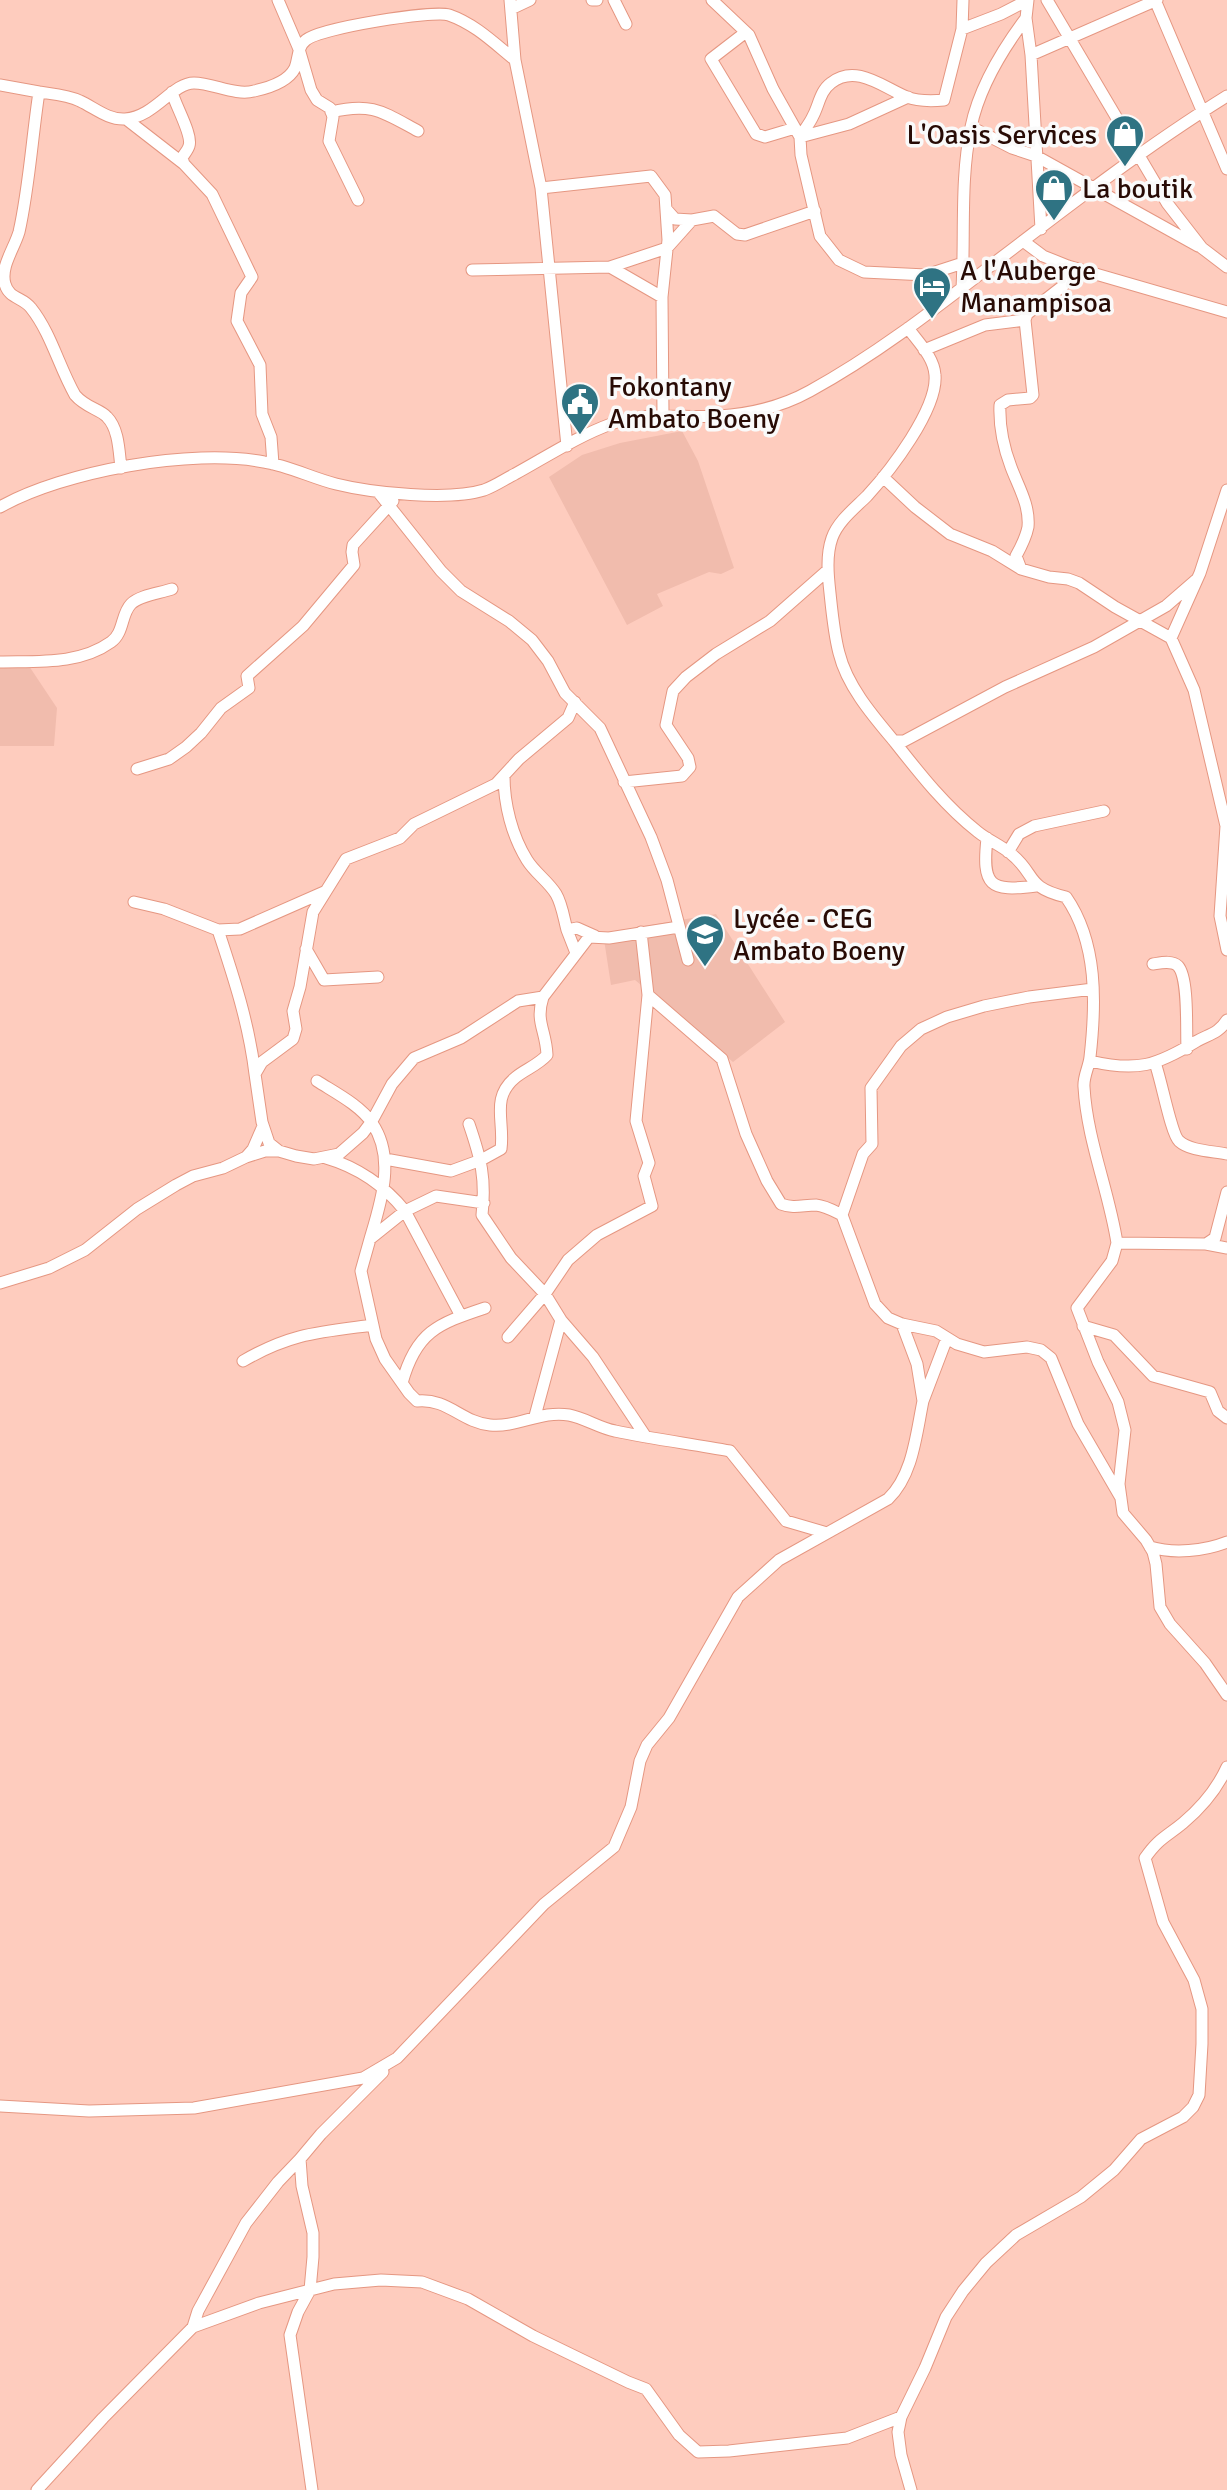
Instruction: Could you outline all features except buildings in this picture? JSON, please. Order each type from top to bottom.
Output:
[{"type":"street","points":[[278,0],[299,49],[311,90],[317,100],[330,108],[333,117],[329,141],[358,200]]},
{"type":"street","points":[[530,0],[510,4],[515,60],[541,188],[567,446]]},
{"type":"street","points":[[614,0],[626,24]]},
{"type":"street","points":[[712,0],[746,32],[797,132],[820,236],[839,260],[864,272],[926,275],[963,263]]},
{"type":"street","points":[[797,132],[813,115],[819,98],[830,83],[843,77],[863,76],[908,97],[944,100],[962,29],[963,0]]},
{"type":"street","points":[[962,29],[1028,0]]},
{"type":"street","points":[[1028,0],[1026,18],[1041,229]]},
{"type":"street","points":[[1047,0],[1167,203],[1202,248]]},
{"type":"street","points":[[1031,55],[1156,0],[1227,169]]},
{"type":"street","points":[[0,85],[78,100],[109,117],[126,119],[152,111],[172,92],[191,82],[249,93],[278,83],[294,69],[299,49],[306,40],[322,32],[407,17],[447,14],[477,29],[515,60]]},
{"type":"street","points":[[962,288],[966,162],[971,127],[986,83],[1009,41],[1026,18]]},
{"type":"street","points":[[746,32],[711,59],[756,134],[765,137],[849,124],[908,97]]},
{"type":"street","points":[[39,92],[21,222],[4,271],[4,281],[7,291],[30,306],[75,395],[83,404],[107,416],[118,439],[121,468]]},
{"type":"street","points":[[172,92],[189,135],[190,145],[182,158],[184,164]]},
{"type":"street","points":[[0,507],[61,481],[178,459],[247,459],[379,493],[452,494],[484,490],[610,424],[634,417],[720,416],[775,407],[819,386],[908,328],[1095,188],[1227,96]]},
{"type":"street","points":[[331,112],[364,107],[387,114],[418,131]]},
{"type":"street","points":[[126,119],[184,164],[212,194],[252,277],[241,293],[237,321],[260,365],[262,414],[271,437],[273,464]]},
{"type":"street","points":[[971,127],[1012,148],[1036,156],[1095,188],[1202,248],[1227,267]]},
{"type":"street","points":[[541,188],[651,176],[665,195],[667,248],[662,297],[663,415]]},
{"type":"street","points":[[666,210],[675,219],[714,216],[737,234],[745,235],[815,211]]},
{"type":"street","points":[[472,270],[610,267],[667,248],[692,220]]},
{"type":"street","points":[[1023,241],[1043,256],[1075,268],[1227,312]]},
{"type":"street","points":[[610,267],[662,297]]},
{"type":"street","points":[[1021,569],[1016,556],[1028,527],[1026,511],[1022,489],[1004,446],[999,422],[1000,405],[1008,400],[1033,395],[1025,320],[1027,314],[1063,286],[1075,268]]},
{"type":"street","points":[[924,350],[985,325],[1025,320]]},
{"type":"street","points":[[908,328],[924,350],[935,374],[933,397],[901,453],[840,523],[832,538],[828,570],[839,655],[875,718],[940,798],[1008,852],[1036,886],[1066,897],[1075,909],[1092,962],[1094,1011],[1090,1061],[1083,1084],[1092,1139],[1112,1210],[1117,1243],[1112,1261],[1077,1308],[1118,1402],[1125,1430],[1119,1484],[1123,1513],[1150,1547],[1156,1564],[1160,1607],[1227,1695]]},
{"type":"street","points":[[883,477],[950,534],[992,551],[1021,569],[1079,583],[1171,638],[1194,690],[1226,826],[1220,916],[1227,950]]},
{"type":"street","points":[[1171,638],[1196,580],[1227,490]]},
{"type":"street","points":[[379,493],[451,581],[532,640],[548,661],[565,693],[600,728],[651,837],[667,880],[688,960]]},
{"type":"street","points":[[137,769],[169,759],[186,747],[221,708],[249,688],[247,676],[303,626],[354,565],[353,545],[390,507],[397,493]]},
{"type":"street","points":[[624,782],[682,776],[690,767],[688,758],[666,725],[673,691],[716,654],[770,621],[828,570]]},
{"type":"street","points":[[894,741],[904,741],[1005,687],[1094,647],[1166,606],[1196,580]]},
{"type":"street","points":[[0,662],[84,656],[114,641],[129,606],[137,600],[172,589]]},
{"type":"street","points":[[255,1074],[262,1062],[293,1039],[296,1029],[293,1011],[313,912],[346,859],[400,838],[414,824],[496,784],[519,759],[568,718],[575,702]]},
{"type":"street","points":[[504,776],[506,804],[520,845],[529,863],[556,895],[576,953]]},
{"type":"street","points":[[1008,852],[1019,834],[1034,826],[1104,811]]},
{"type":"street","points":[[987,838],[984,867],[995,885],[1006,890],[1036,886]]},
{"type":"street","points":[[134,902],[164,909],[218,930],[240,929],[324,891]]},
{"type":"street","points":[[567,930],[577,928],[609,938],[679,927]]},
{"type":"street","points":[[218,930],[241,999],[250,1038],[263,1126],[269,1143],[279,1151]]},
{"type":"street","points":[[508,1337],[545,1294],[568,1260],[597,1235],[652,1206],[644,1176],[649,1163],[636,1121],[648,995],[641,932]]},
{"type":"street","points":[[385,1159],[451,1171],[501,1149],[501,1098],[507,1085],[547,1055],[538,1013],[543,997],[589,937],[595,936]]},
{"type":"street","points":[[306,949],[324,980],[378,977]]},
{"type":"street","points":[[1153,964],[1172,963],[1179,967],[1184,980],[1187,1049]]},
{"type":"street","points":[[1093,989],[984,1006],[921,1029],[901,1046],[871,1088],[872,1144],[863,1154],[842,1215],[875,1304],[888,1318],[936,1331],[984,1352],[1027,1347],[1041,1350],[1051,1358],[1078,1424],[1121,1498]]},
{"type":"street","points":[[648,995],[722,1059],[746,1134],[781,1204],[792,1208],[815,1205],[842,1215]]},
{"type":"street","points":[[0,1283],[49,1268],[85,1250],[137,1209],[193,1176],[265,1151],[279,1151],[305,1158],[339,1154],[363,1133],[392,1084],[414,1058],[461,1038],[518,1001],[543,997]]},
{"type":"street","points":[[1090,1061],[1129,1067],[1155,1063],[1223,1031],[1227,1020]]},
{"type":"street","points":[[1155,1063],[1166,1095],[1172,1133],[1180,1142],[1194,1148],[1227,1154]]},
{"type":"street","points":[[317,1081],[372,1121],[379,1138],[385,1159],[384,1191],[361,1271],[376,1339],[385,1359],[417,1401],[430,1399],[472,1422],[502,1425],[535,1416],[569,1415],[612,1431],[730,1451],[786,1521],[827,1533]]},
{"type":"street","points":[[469,1124],[481,1160],[485,1187],[482,1215],[511,1258],[545,1294],[561,1320],[593,1357],[646,1437]]},
{"type":"street","points":[[246,1157],[263,1126]]},
{"type":"street","points":[[322,1157],[357,1169],[395,1198],[461,1316]]},
{"type":"street","points":[[1206,1244],[1215,1238],[1227,1192]]},
{"type":"street","points":[[370,1239],[405,1211],[436,1196],[484,1203]]},
{"type":"street","points":[[1117,1243],[1206,1244],[1227,1248]]},
{"type":"street","points":[[402,1383],[410,1358],[427,1333],[485,1308]]},
{"type":"street","points":[[535,1416],[561,1320]]},
{"type":"street","points":[[902,1324],[917,1364],[923,1401]]},
{"type":"street","points":[[243,1361],[270,1345],[306,1333],[373,1325]]},
{"type":"street","points":[[1083,1326],[1114,1335],[1153,1376],[1210,1392],[1218,1411],[1227,1418]]},
{"type":"street","points":[[193,2327],[198,2311],[246,2223],[278,2182],[544,1904],[614,1847],[631,1807],[640,1761],[647,1745],[669,1718],[738,1597],[779,1560],[888,1499],[900,1487],[911,1458],[923,1401],[947,1338]]},
{"type":"street","points":[[1150,1547],[1165,1552],[1227,1542]]},
{"type":"street","points":[[911,2490],[901,2455],[898,2432],[901,2417],[946,2317],[986,2263],[1016,2235],[1081,2197],[1114,2170],[1141,2139],[1183,2117],[1199,2095],[1202,2009],[1194,1980],[1163,1922],[1145,1858],[1157,1841],[1182,1824],[1217,1788],[1227,1767]]},
{"type":"street","points":[[0,2106],[89,2111],[194,2108],[363,2078],[397,2058]]},
{"type":"street","points":[[300,2159],[302,2186],[313,2233],[310,2290],[290,2335],[312,2490]]},
{"type":"street","points":[[37,2490],[49,2484],[133,2387],[193,2327],[259,2303],[334,2284],[381,2280],[422,2282],[468,2299],[533,2336],[646,2389],[679,2435],[698,2452],[847,2438],[901,2417]]},
{"type":"shaded area","points":[[682,431],[698,461],[734,568],[721,574],[709,572],[657,594],[663,606],[627,625],[549,477],[582,455],[620,443]]},
{"type":"shaded area","points":[[0,666],[29,666],[57,708],[54,746],[0,746]]},
{"type":"shaded area","points":[[716,914],[785,1022],[733,1062],[635,980],[611,985],[603,933]]},
{"type":"place","name":"L'Oasis Services","points":[[1125,168]]},
{"type":"place","name":"La boutik","points":[[1054,222]]},
{"type":"place","name":"A l'Auberge Manampisoa","points":[[932,320]]},
{"type":"place","name":"Fokontany Ambato Boeny","points":[[580,436]]},
{"type":"place","name":"Lycée - CEG Ambato Boeny","points":[[705,968]]}]
